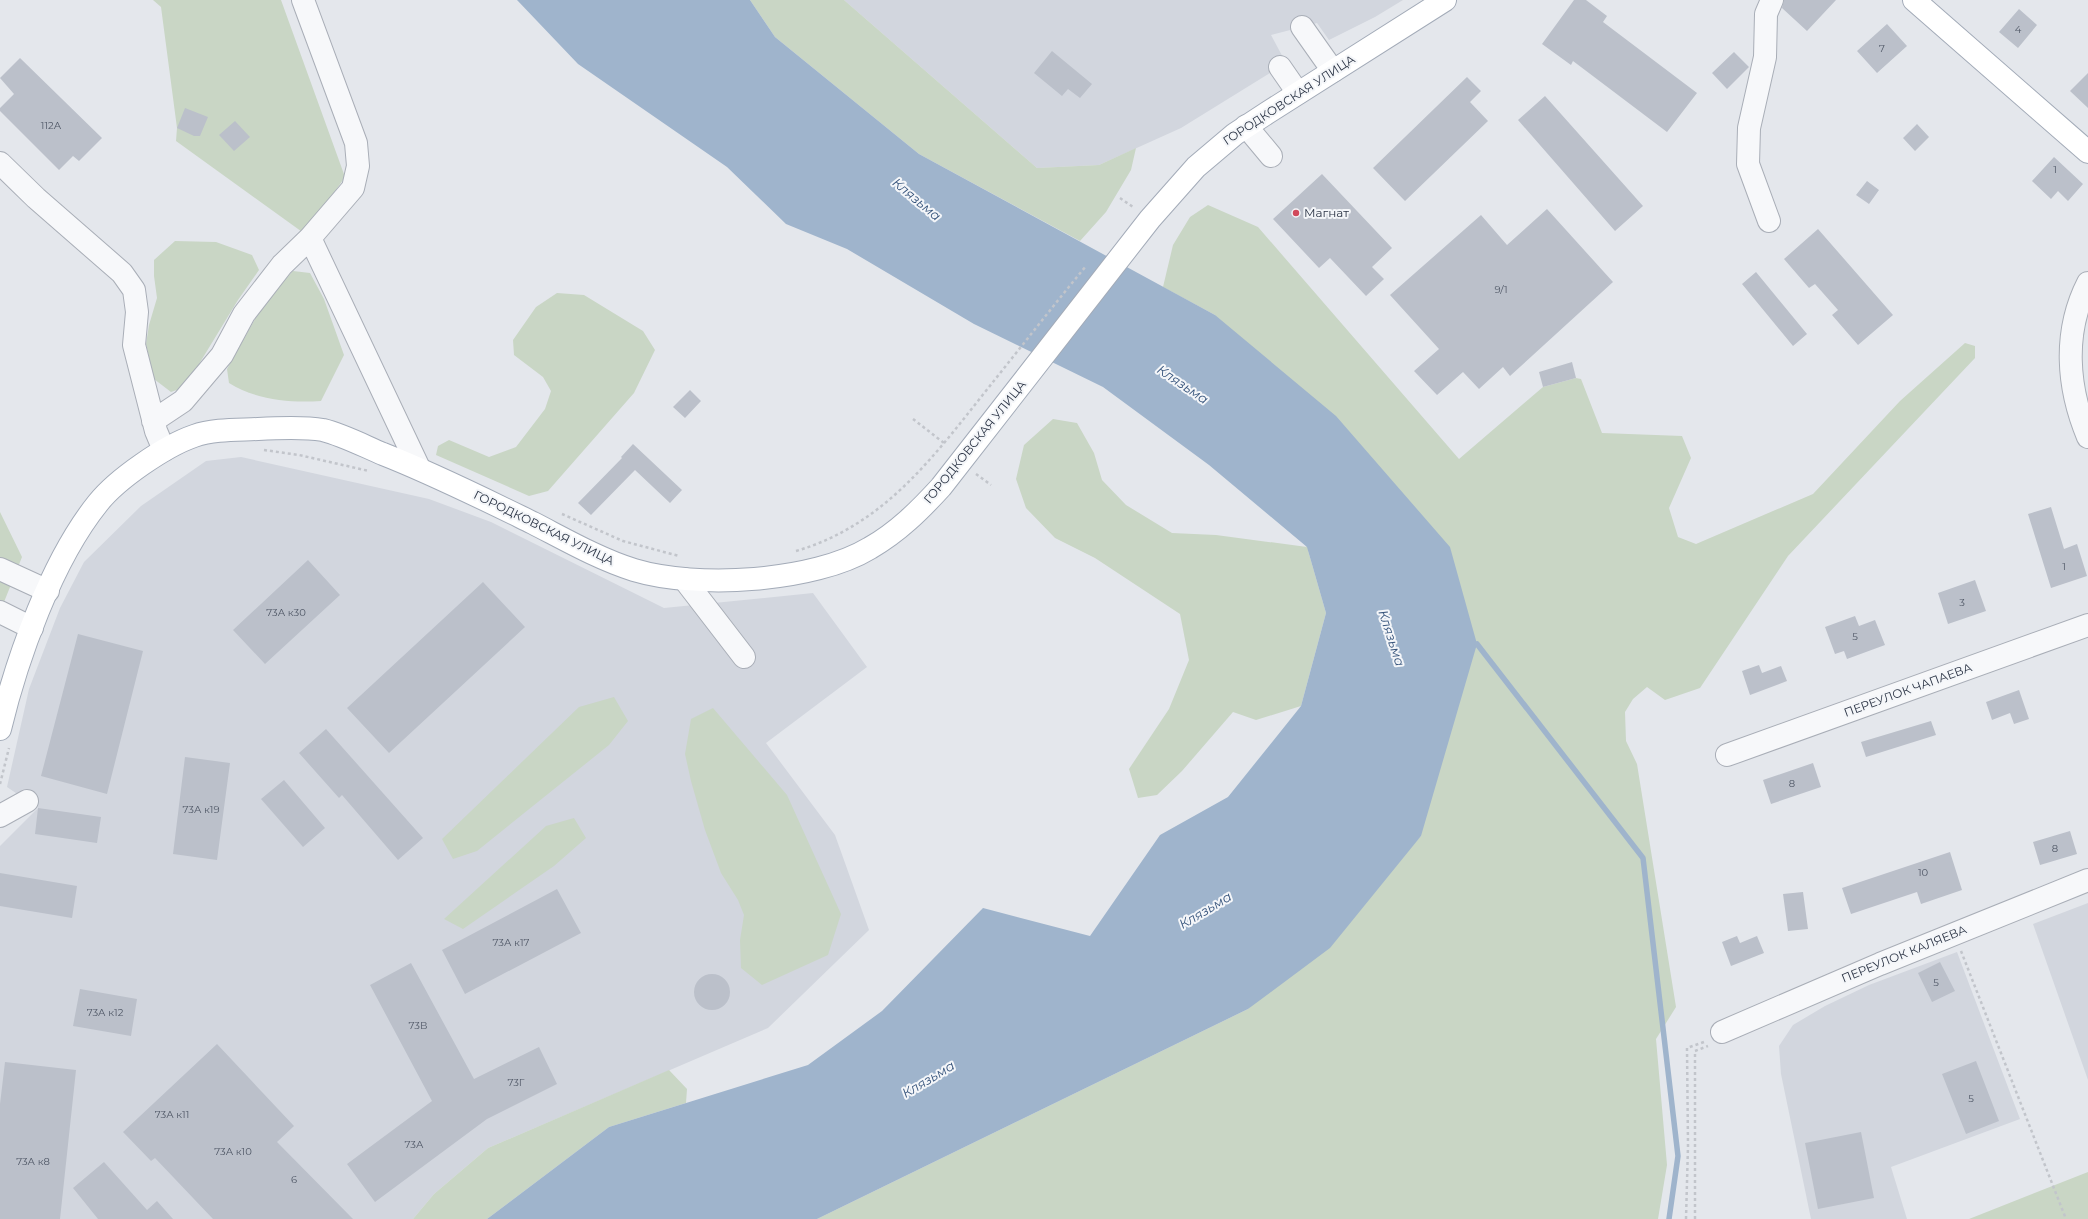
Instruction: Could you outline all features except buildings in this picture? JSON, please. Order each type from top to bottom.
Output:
[{"type":"main road","name":"ГОРОДКОВСКАЯ УЛИЦА","points":[[4,738],[19,663],[48,591],[80,527],[100,500],[134,471],[164,450],[194,436],[227,430],[267,428],[322,430],[419,468],[603,559],[657,576],[684,579],[745,579],[774,576],[825,567],[868,549],[908,521],[941,486],[967,465],[1141,213],[1246,126],[1445,0]]},
{"type":"main road","points":[[1914,0],[2088,152]]},
{"type":"street","points":[[153,421],[183,401],[222,355],[244,314],[282,265],[310,238],[353,188],[358,166],[356,143],[303,0]]},
{"type":"street","points":[[1769,221],[1748,164],[1749,128],[1765,56],[1766,14],[1772,0]]},
{"type":"street","points":[[1302,27],[1333,71]]},
{"type":"street","points":[[1280,67],[1298,93]]},
{"type":"street","points":[[1246,126],[1271,156]]},
{"type":"street","points":[[0,163],[36,198],[122,273],[134,290],[136,312],[134,345],[153,421],[164,450]]},
{"type":"street","points":[[310,238],[419,468]]},
{"type":"street","points":[[2088,283],[2081,296],[2073,328],[2069,362],[2075,393],[2088,437]]},
{"type":"street","points":[[0,569],[48,591]]},
{"type":"street","points":[[684,579],[744,657]]},
{"type":"street","points":[[0,612],[32,628]]},
{"type":"street","name":"ПЕРЕУЛОК ЧАПАЕВА","points":[[1727,755],[2088,625]]},
{"type":"street","points":[[0,816],[27,801]]},
{"type":"street","name":"ПЕРЕУЛОК КАЛЯЕВА","points":[[1713,1039],[1883,971],[2088,880]]},
{"type":"path","points":[[1120,198],[1141,213]]},
{"type":"path","points":[[1128,213],[1141,213]]},
{"type":"path","points":[[914,419],[944,443],[1088,263]]},
{"type":"path","points":[[256,449],[299,455],[371,472]]},
{"type":"path","points":[[967,465],[991,485]]},
{"type":"path","points":[[0,784],[4,738]]},
{"type":"path","points":[[1958,944],[2066,1219]]},
{"type":"path","points":[[1686,1219],[1688,1146],[1687,1048],[1713,1039]]},
{"type":"path","points":[[1695,1219],[1695,1051],[1713,1039]]},
{"type":"shaded area","points":[[844,0],[1403,0],[1375,17],[1329,40],[1317,23],[1271,35],[1286,63],[1181,128],[1099,165],[1037,168]]},
{"type":"shaded area","points":[[241,457],[429,499],[491,522],[664,608],[813,593],[867,667],[766,743],[835,835],[869,930],[768,1028],[488,1148],[434,1194],[413,1219],[0,1219],[0,846],[38,808],[7,787],[29,689],[60,608],[84,562],[141,506],[206,461]]},
{"type":"shaded area","points":[[2088,903],[2088,1080],[2033,924]]},
{"type":"shaded area","points":[[1957,952],[2020,1119],[1891,1167],[1907,1219],[1811,1219],[1781,1074],[1779,1046],[1793,1025],[1825,1006],[1869,985]]},
{"type":"green space","points":[[153,0],[281,0],[345,177],[305,234],[176,141],[177,128],[161,7]]},
{"type":"green space","points":[[750,0],[844,0],[1037,168],[1099,165],[1136,148],[1131,170],[1106,212],[1080,241],[919,154],[775,37]]},
{"type":"green space","points":[[1208,205],[1258,227],[1459,459],[1543,387],[1576,378],[1581,379],[1602,433],[1682,436],[1691,458],[1669,508],[1678,537],[1696,544],[1813,494],[1900,401],[1965,343],[1975,346],[1975,358],[1788,556],[1700,688],[1665,700],[1647,687],[1633,699],[1625,712],[1626,741],[1637,764],[1676,1007],[1656,1039],[1667,1165],[1658,1219],[817,1219],[1248,1009],[1421,836],[1215,315],[1163,287],[1173,245],[1190,217]]},
{"type":"green space","points":[[175,241],[216,242],[252,255],[259,270],[238,300],[185,387],[171,392],[154,379],[146,344],[149,325],[157,298],[154,276],[154,260]]},
{"type":"green space","points":[[293,271],[310,273],[324,299],[344,355],[321,401],[285,401],[262,397],[239,389],[229,383],[227,369],[255,319],[278,287]]},
{"type":"green space","points":[[557,293],[584,295],[643,331],[655,350],[634,393],[548,491],[529,496],[436,455],[438,446],[449,440],[489,457],[516,447],[545,409],[551,391],[543,377],[514,355],[513,340],[536,307]]},
{"type":"green space","points":[[1053,419],[1077,423],[1094,453],[1102,480],[1126,505],[1172,533],[1216,535],[1307,547],[1326,613],[1301,706],[1256,720],[1233,712],[1182,771],[1157,795],[1138,798],[1129,769],[1169,709],[1189,660],[1180,614],[1095,558],[1055,538],[1026,508],[1016,479],[1024,445]]},
{"type":"green space","points":[[0,512],[22,557],[0,612]]},
{"type":"green space","points":[[614,697],[628,721],[609,745],[477,851],[453,859],[442,839],[579,707]]},
{"type":"green space","points":[[713,708],[787,795],[841,914],[828,955],[762,985],[741,968],[740,940],[744,915],[738,900],[721,873],[705,830],[685,754],[691,719]]},
{"type":"green space","points":[[574,818],[586,838],[554,866],[463,929],[444,919],[546,826]]},
{"type":"green space","points":[[669,1070],[687,1089],[686,1103],[609,1127],[487,1219],[413,1219],[434,1194],[488,1148]]},
{"type":"green space","points":[[2088,1172],[2088,1219],[1969,1219]]},
{"type":"water","name":"Клязьма","points":[[517,0],[750,0],[775,37],[919,154],[1215,315],[1336,416],[1450,547],[1477,644],[1421,836],[1330,948],[1248,1009],[817,1219],[487,1219],[609,1127],[808,1065],[882,1011],[983,908],[1090,936],[1160,835],[1228,797],[1301,706],[1326,613],[1307,547],[1209,465],[1103,387],[974,324],[847,249],[786,224],[727,167],[578,64]]},
{"type":"waterway","points":[[1477,644],[1643,858],[1678,1156],[1669,1219]]},
{"type":"place","name":"Магнат","points":[[1296,213]]}]
